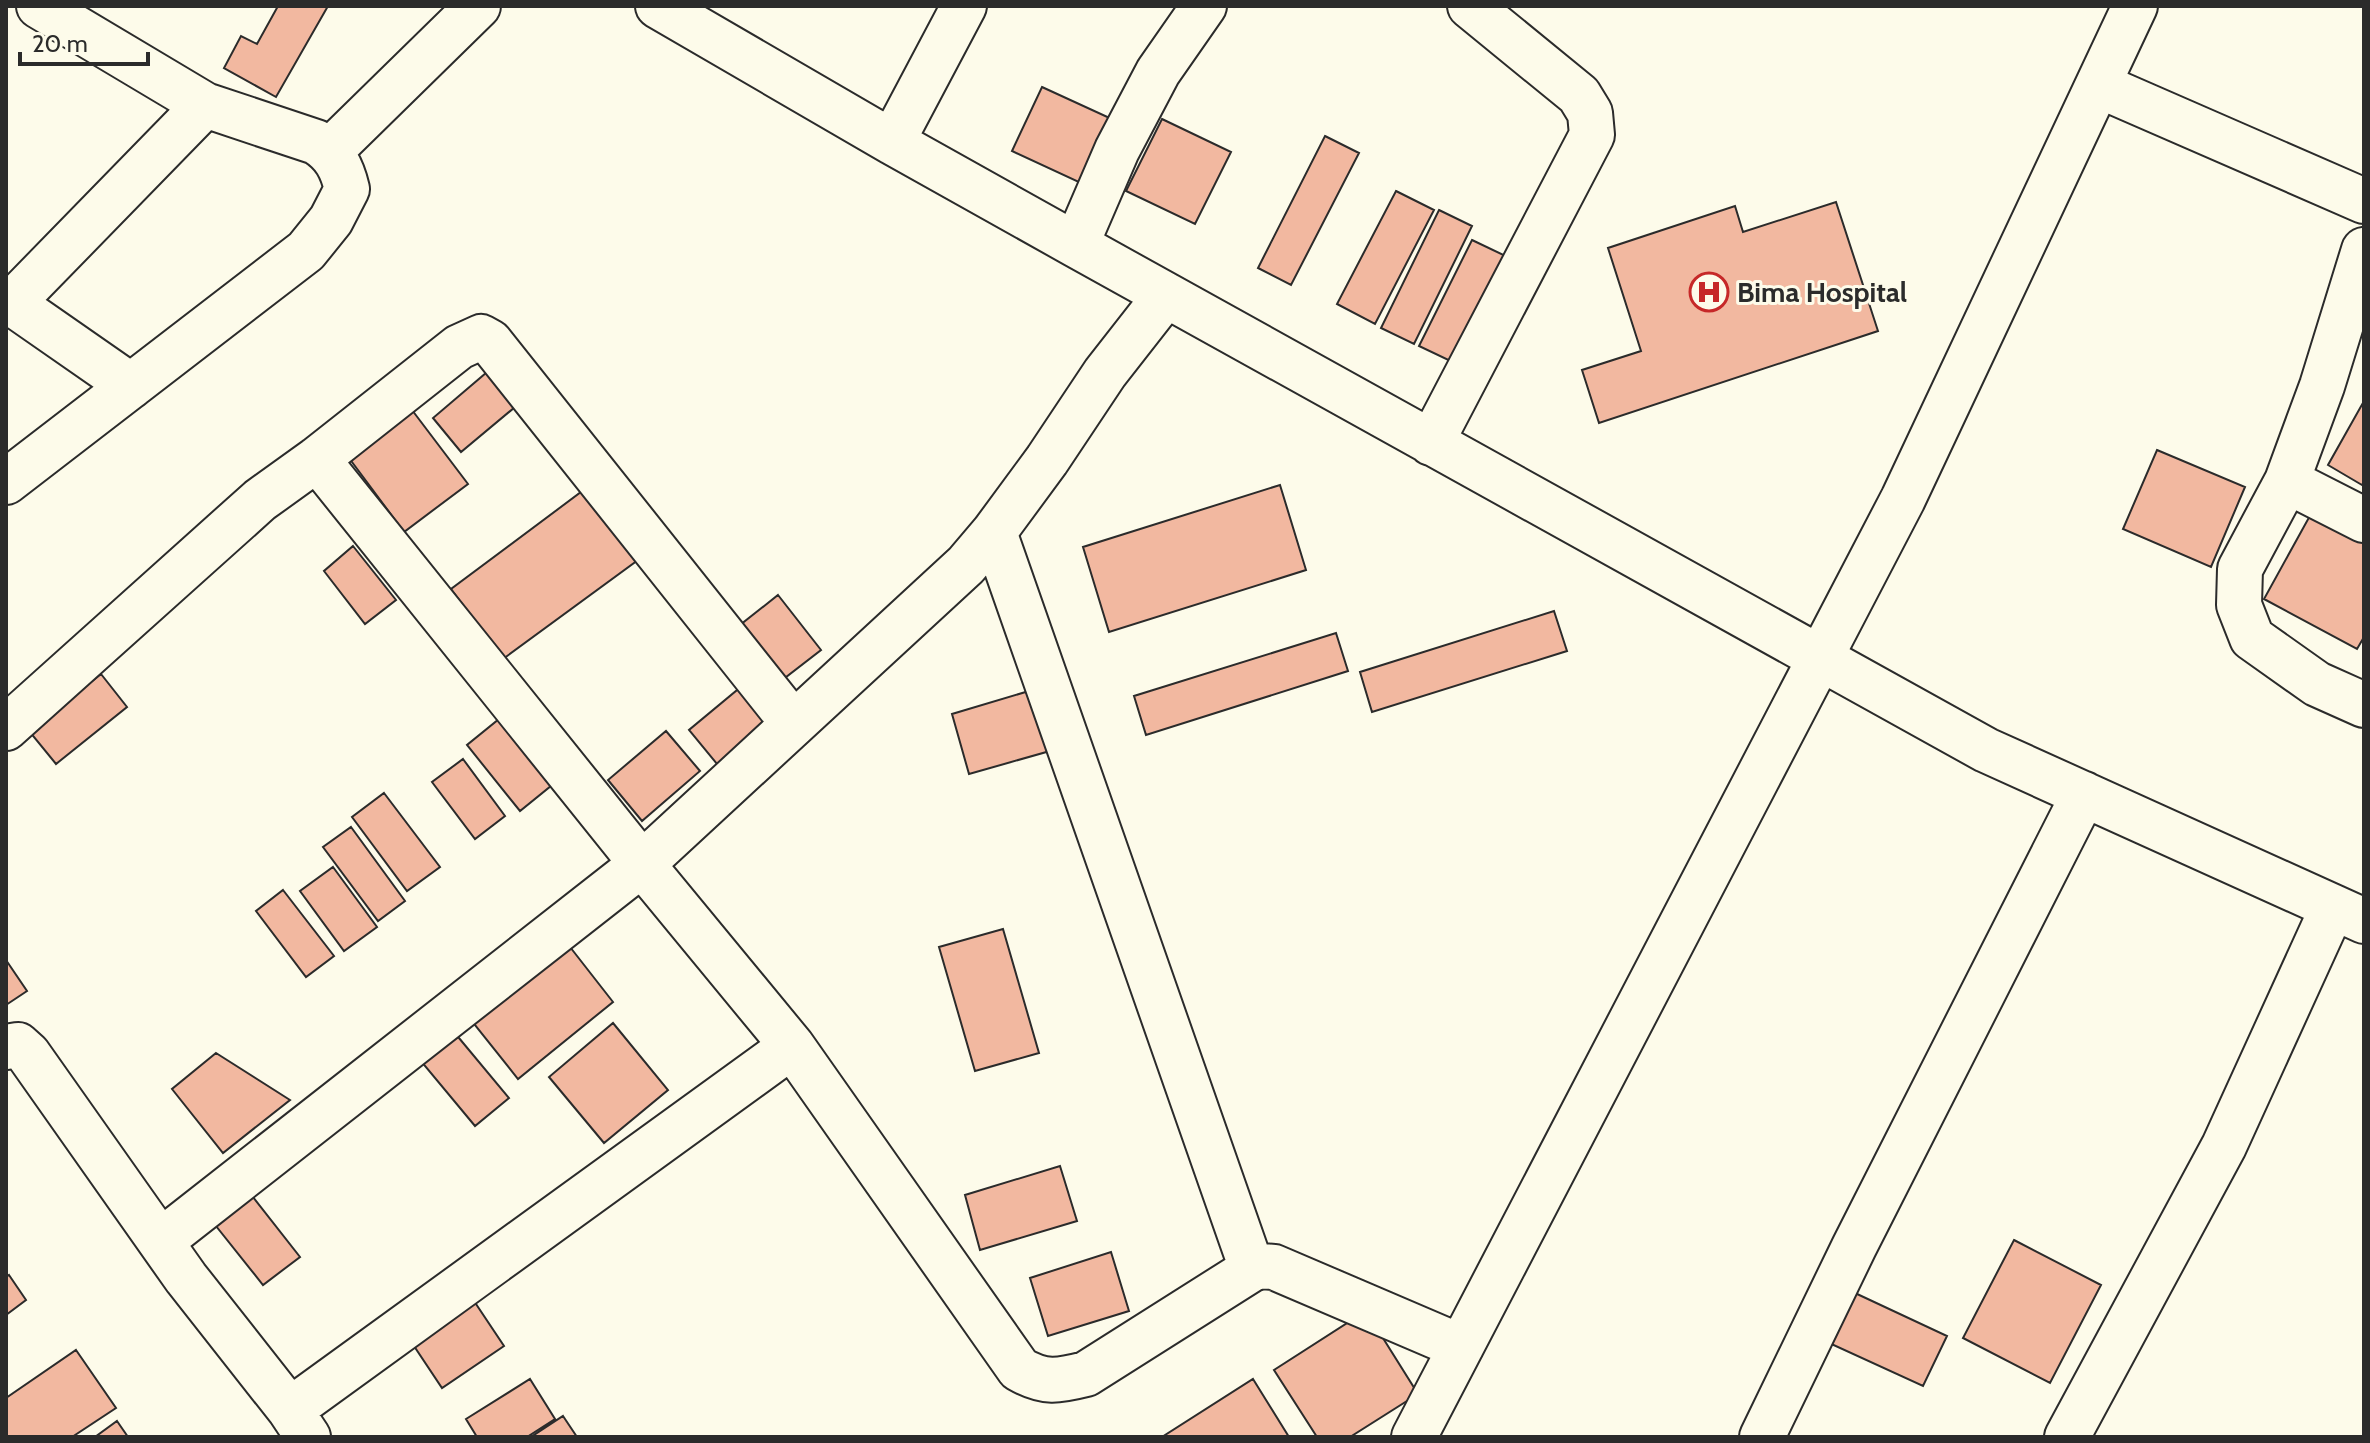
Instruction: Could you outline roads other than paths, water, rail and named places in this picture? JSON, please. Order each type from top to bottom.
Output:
[{"type":"street","points":[[6,482],[306,251],[331,220],[347,189],[342,169],[330,151],[316,142],[205,105],[39,6]]},
{"type":"street","points":[[330,151],[478,6]]},
{"type":"street","points":[[658,6],[892,142],[1986,750],[2349,914],[2067,1437]]},
{"type":"street","points":[[892,142],[964,6]]},
{"type":"street","points":[[1076,245],[1117,150],[1151,85],[1204,6]]},
{"type":"street","points":[[1431,443],[1592,135],[1590,113],[1579,95],[1470,6]]},
{"type":"street","points":[[1414,1437],[1903,499],[2135,6]]},
{"type":"street","points":[[2098,85],[2364,201]]},
{"type":"street","points":[[131,386],[9,301],[205,105]]},
{"type":"street","points":[[2364,250],[2322,386],[2287,481],[2240,569],[2239,605],[2252,638],[2317,684],[2364,705]]},
{"type":"street","points":[[161,1241],[642,864],[966,565],[994,532],[1105,373],[1166,295]]},
{"type":"street","points":[[6,728],[260,500],[459,347],[481,337],[490,342],[793,723]]},
{"type":"street","points":[[317,459],[792,1046],[1019,1369],[1035,1378],[1057,1381],[1086,1374],[1252,1269],[1262,1266],[1274,1267],[1461,1347]]},
{"type":"street","points":[[2287,481],[2364,520]]},
{"type":"street","points":[[994,532],[1252,1269]]},
{"type":"street","points":[[1762,1437],[1854,1247],[2084,794]]},
{"type":"street","points":[[6,1047],[18,1045],[28,1054],[186,1278],[299,1424],[792,1046]]},
{"type":"place","name":"Bima Hospital","points":[[1709,292]]}]
